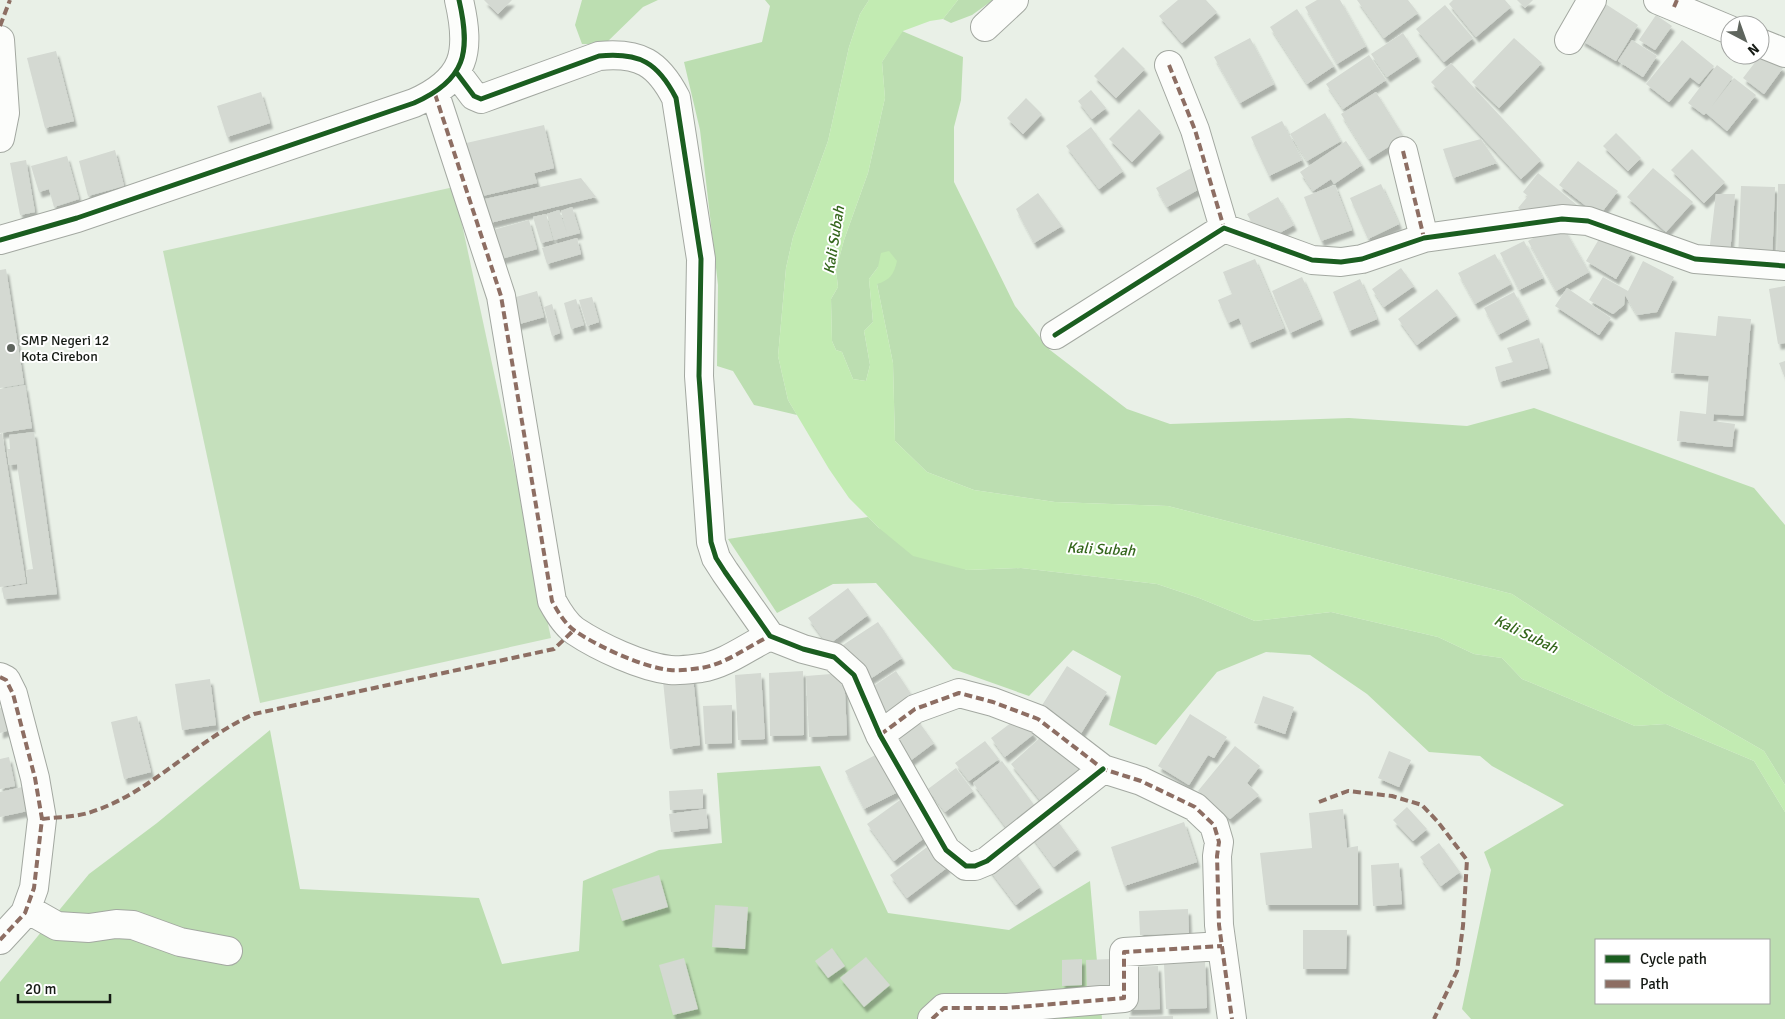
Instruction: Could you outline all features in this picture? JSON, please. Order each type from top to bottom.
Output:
[{"type":"street","points":[[0,240],[77,218],[435,94],[456,72],[466,50],[464,23],[459,0]]},
{"type":"street","points":[[985,27],[1014,0]]},
{"type":"street","points":[[1569,40],[1592,0]]},
{"type":"street","points":[[1670,2],[1720,25]]},
{"type":"street","points":[[0,40],[5,113],[0,138]]},
{"type":"street","points":[[1770,47],[1785,53]]},
{"type":"street","points":[[456,72],[474,96],[482,99],[600,56],[616,54],[642,60],[656,68],[666,78],[676,98],[679,113],[701,259],[699,376],[711,542],[716,558],[770,636],[803,649],[834,657],[854,675],[880,735],[946,850],[966,866],[975,866],[987,861],[1103,768]]},
{"type":"street","points":[[1169,64],[1195,130],[1224,228]]},
{"type":"street","points":[[435,94],[500,296],[552,601],[560,615],[574,630],[592,639],[637,661],[671,670],[702,668],[724,662],[770,636]]},
{"type":"street","points":[[1404,151],[1424,238]]},
{"type":"street","points":[[1224,228],[1312,260],[1341,262],[1362,259],[1424,238],[1562,219],[1588,221],[1695,259],[1785,266]]},
{"type":"street","points":[[1055,335],[1224,228]]},
{"type":"street","points":[[0,677],[6,680],[13,694],[35,778],[42,819],[36,879],[27,909],[0,940]]},
{"type":"street","points":[[880,735],[915,709],[959,693],[993,702],[1038,719],[1103,768],[1141,780],[1195,807],[1214,825],[1219,842],[1217,856],[1219,925],[1232,1019]]},
{"type":"street","points":[[27,909],[57,926],[89,928],[116,924],[133,925],[180,942],[228,950]]},
{"type":"street","points":[[932,1019],[944,1008],[1007,1008],[1124,998],[1124,952],[1222,946]]},
{"type":"shaded area","points":[[582,0],[658,0],[643,7],[605,44],[582,44],[575,25]]},
{"type":"shaded area","points":[[765,0],[869,0],[860,14],[849,47],[828,141],[793,237],[786,268],[778,356],[788,400],[797,415],[754,405],[733,371],[717,366],[718,285],[700,130],[684,62],[762,42],[770,6]]},
{"type":"shaded area","points":[[958,0],[993,0],[972,15],[951,23],[943,19]]},
{"type":"shaded area","points":[[902,31],[963,57],[961,100],[954,127],[954,182],[1015,306],[1050,350],[1127,409],[1170,424],[1349,418],[1467,426],[1534,408],[1754,488],[1785,525],[1785,785],[1764,751],[1665,694],[1512,594],[1168,506],[1055,502],[974,490],[927,472],[895,441],[893,363],[877,284],[878,267],[869,279],[873,322],[864,331],[870,365],[866,381],[853,379],[842,352],[836,350],[832,341],[831,299],[838,287],[836,270],[844,240],[868,173],[885,98],[882,62]]},
{"type":"shaded area","points":[[454,187],[551,638],[260,703],[163,251]]},
{"type":"shaded area","points":[[868,517],[879,528],[967,570],[1021,568],[1157,584],[1199,598],[1255,621],[1331,612],[1438,637],[1474,654],[1502,658],[1522,679],[1635,726],[1666,724],[1754,761],[1785,812],[1785,1019],[1471,1019],[1462,1009],[1491,870],[1484,852],[1564,805],[1492,766],[1480,756],[1429,752],[1367,694],[1310,655],[1266,652],[1217,672],[1156,745],[1109,725],[1121,676],[1073,650],[1029,696],[953,669],[876,583],[833,584],[777,613],[728,539]]},
{"type":"shaded area","points":[[270,730],[300,889],[479,898],[502,964],[579,951],[583,881],[659,850],[722,843],[717,773],[820,766],[888,913],[1009,930],[1090,881],[1102,1019],[0,1019],[0,982],[89,874],[157,823]]},
{"type":"water","name":"Kali Subah","points":[[869,0],[958,0],[943,19],[930,21],[903,31],[882,62],[885,98],[868,173],[844,240],[836,270],[838,287],[831,299],[832,341],[836,350],[842,352],[853,379],[866,381],[870,365],[864,331],[873,322],[869,279],[878,267],[881,253],[889,251],[897,261],[891,276],[877,284],[893,363],[895,441],[927,472],[974,490],[1055,502],[1168,506],[1512,594],[1665,694],[1764,751],[1785,785],[1785,812],[1754,761],[1666,724],[1635,726],[1522,679],[1502,658],[1474,654],[1438,637],[1331,612],[1255,621],[1199,598],[1157,584],[1021,568],[967,570],[913,556],[879,528],[849,498],[829,469],[788,400],[778,356],[786,268],[793,237],[828,141],[849,47],[860,14]]},
{"type":"building","points":[[484,0],[512,0],[498,14]]},
{"type":"building","points":[[1178,0],[1206,0],[1217,12],[1182,43],[1159,16]]},
{"type":"building","points":[[1317,0],[1340,0],[1366,46],[1337,64],[1305,7]]},
{"type":"building","points":[[1357,0],[1408,0],[1418,13],[1384,38]]},
{"type":"building","points":[[1453,0],[1505,0],[1511,7],[1476,37],[1449,4]]},
{"type":"building","points":[[1517,0],[1533,0],[1525,8]]},
{"type":"building","points":[[1604,3],[1638,25],[1616,61],[1581,40]]},
{"type":"building","points":[[1445,5],[1473,38],[1444,62],[1416,29]]},
{"type":"building","points":[[1297,9],[1334,66],[1307,84],[1270,27]]},
{"type":"building","points":[[1656,15],[1672,26],[1655,50],[1639,40]]},
{"type":"building","points":[[1403,33],[1418,56],[1387,77],[1371,54]]},
{"type":"building","points":[[1250,38],[1274,84],[1240,103],[1214,57]]},
{"type":"building","points":[[1514,38],[1542,63],[1499,108],[1472,82]]},
{"type":"building","points":[[1632,40],[1657,56],[1643,77],[1618,61]]},
{"type":"building","points":[[1682,40],[1714,66],[1699,84],[1690,77],[1669,102],[1646,84]]},
{"type":"building","points":[[1123,47],[1145,69],[1116,98],[1094,76]]},
{"type":"building","points":[[56,51],[74,121],[45,128],[27,58]]},
{"type":"building","points":[[1369,55],[1386,80],[1343,109],[1326,84]]},
{"type":"building","points":[[1770,58],[1783,68],[1764,94],[1743,78],[1753,65],[1770,65]]},
{"type":"building","points":[[1451,63],[1541,160],[1521,179],[1431,82]]},
{"type":"building","points":[[1717,65],[1733,77],[1712,106],[1734,78],[1756,95],[1727,131],[1706,113],[1704,115],[1688,103]]},
{"type":"building","points":[[1091,90],[1106,108],[1092,119],[1078,101]]},
{"type":"building","points":[[261,92],[270,123],[227,137],[217,106]]},
{"type":"building","points":[[1376,92],[1404,137],[1369,159],[1341,114]]},
{"type":"building","points":[[1026,98],[1042,114],[1023,134],[1007,118]]},
{"type":"building","points":[[1139,109],[1161,132],[1132,162],[1109,139]]},
{"type":"building","points":[[1325,113],[1341,141],[1307,161],[1290,134]]},
{"type":"building","points":[[1282,121],[1302,160],[1269,176],[1251,137]]},
{"type":"building","points":[[544,125],[554,168],[534,173],[537,183],[474,198],[462,144]]},
{"type":"building","points":[[1091,127],[1123,171],[1099,189],[1066,146]]},
{"type":"building","points":[[1616,133],[1641,158],[1628,171],[1603,146]]},
{"type":"building","points":[[1481,139],[1497,163],[1453,178],[1443,149]]},
{"type":"building","points":[[1346,141],[1362,165],[1334,184],[1331,179],[1313,191],[1300,172]]},
{"type":"building","points":[[1692,149],[1725,182],[1704,203],[1671,170]]},
{"type":"building","points":[[115,150],[124,186],[88,196],[79,161]]},
{"type":"building","points":[[67,156],[79,199],[54,207],[49,189],[39,192],[31,166]]},
{"type":"building","points":[[26,160],[35,212],[20,215],[10,163]]},
{"type":"building","points":[[1578,161],[1618,191],[1599,216],[1559,185]]},
{"type":"building","points":[[1193,167],[1203,187],[1167,207],[1156,188]]},
{"type":"building","points":[[1653,168],[1693,202],[1666,232],[1627,197]]},
{"type":"building","points":[[1538,173],[1577,205],[1566,219],[1549,205],[1535,221],[1518,208],[1528,196],[1523,192]]},
{"type":"building","points":[[581,178],[596,197],[490,223],[485,199]]},
{"type":"building","points":[[1381,184],[1399,224],[1368,239],[1350,198]]},
{"type":"building","points":[[1778,184],[1785,184],[1785,253],[1777,253]]},
{"type":"building","points":[[1335,185],[1352,230],[1321,241],[1304,197]]},
{"type":"building","points":[[1741,186],[1775,187],[1772,262],[1738,260]]},
{"type":"building","points":[[1038,193],[1062,226],[1034,243],[1016,209]]},
{"type":"building","points":[[1716,194],[1735,194],[1730,254],[1709,253]]},
{"type":"building","points":[[1278,197],[1294,225],[1263,242],[1247,214]]},
{"type":"building","points":[[572,207],[580,233],[554,240],[547,214],[559,210],[567,233],[561,211]]},
{"type":"building","points":[[546,214],[553,240],[541,243],[533,217]]},
{"type":"building","points":[[529,220],[537,249],[501,259],[493,230]]},
{"type":"building","points":[[1561,223],[1589,272],[1556,291],[1528,241]]},
{"type":"building","points":[[1602,234],[1632,252],[1616,279],[1586,261]]},
{"type":"building","points":[[577,238],[581,254],[547,264],[542,248]]},
{"type":"building","points":[[1524,241],[1543,278],[1519,290],[1500,253]]},
{"type":"building","points":[[1495,254],[1511,284],[1475,304],[1458,273]]},
{"type":"building","points":[[1255,259],[1284,328],[1249,343],[1239,318],[1228,323],[1218,300],[1232,294],[1223,272]]},
{"type":"building","points":[[1643,261],[1674,277],[1657,312],[1637,315],[1625,295],[1624,305],[1613,314],[1589,300],[1603,277],[1628,291]]},
{"type":"building","points":[[1401,268],[1414,286],[1384,307],[1372,289]]},
{"type":"building","points":[[6,269],[24,384],[0,388],[0,270]]},
{"type":"building","points":[[1302,277],[1321,319],[1290,333],[1272,291]]},
{"type":"building","points":[[1360,279],[1377,319],[1349,331],[1333,292]]},
{"type":"building","points":[[1785,286],[1785,343],[1778,344],[1769,289]]},
{"type":"building","points":[[1567,288],[1611,318],[1599,335],[1555,306]]},
{"type":"building","points":[[1437,289],[1457,315],[1417,345],[1398,319]]},
{"type":"building","points":[[537,291],[544,317],[516,325],[509,299]]},
{"type":"building","points":[[1514,292],[1528,319],[1498,335],[1484,308]]},
{"type":"building","points":[[592,297],[599,322],[587,326],[579,300]]},
{"type":"building","points":[[576,299],[584,325],[571,329],[564,303]]},
{"type":"building","points":[[552,304],[560,333],[552,336],[544,307]]},
{"type":"building","points":[[1718,316],[1751,319],[1743,416],[1714,414],[1713,421],[1735,424],[1732,447],[1677,441],[1680,411],[1706,414],[1709,376],[1671,373],[1675,332],[1716,336]]},
{"type":"building","points":[[1539,338],[1548,368],[1499,382],[1495,367],[1513,362],[1507,348]]},
{"type":"building","points":[[1785,361],[1785,378],[1779,363]]},
{"type":"building","points":[[25,385],[32,428],[0,433],[0,389]]},
{"type":"building","points":[[34,432],[57,594],[4,599],[2,588],[28,584],[26,570],[33,569],[17,464],[9,465],[7,449],[10,449],[9,435]]},
{"type":"building","points":[[2,433],[26,583],[0,587],[0,434]]},
{"type":"building","points":[[848,588],[868,615],[828,645],[808,618]]},
{"type":"building","points":[[878,622],[902,658],[867,681],[843,645]]},
{"type":"building","points":[[1067,666],[1107,692],[1080,735],[1039,710]]},
{"type":"building","points":[[803,671],[804,735],[770,736],[769,673]]},
{"type":"building","points":[[896,671],[913,697],[886,715],[869,689]]},
{"type":"building","points":[[761,673],[765,739],[738,740],[735,675]]},
{"type":"building","points":[[844,673],[847,735],[809,737],[806,676]]},
{"type":"building","points":[[693,677],[700,745],[670,749],[663,681]]},
{"type":"building","points":[[210,679],[216,725],[182,730],[175,684]]},
{"type":"building","points":[[1263,696],[1294,707],[1285,734],[1254,723]]},
{"type":"building","points":[[732,705],[732,743],[705,744],[703,706]]},
{"type":"building","points":[[6,706],[13,729],[0,733],[0,708]]},
{"type":"building","points":[[1190,714],[1227,737],[1214,758],[1208,755],[1189,785],[1158,766]]},
{"type":"building","points":[[137,716],[151,772],[124,779],[111,722]]},
{"type":"building","points":[[1020,716],[1034,734],[1005,757],[991,738]]},
{"type":"building","points":[[916,718],[934,743],[906,764],[887,739]]},
{"type":"building","points":[[1042,736],[1084,773],[1044,805],[1011,764]]},
{"type":"building","points":[[985,741],[999,759],[969,781],[955,763]]},
{"type":"building","points":[[1235,746],[1260,766],[1247,783],[1259,795],[1230,819],[1198,791]]},
{"type":"building","points":[[883,751],[902,790],[864,809],[845,771]]},
{"type":"building","points":[[1389,751],[1411,760],[1399,787],[1378,778]]},
{"type":"building","points":[[9,757],[15,786],[0,789],[0,759]]},
{"type":"building","points":[[1002,761],[1037,809],[1008,830],[973,783]]},
{"type":"building","points":[[956,768],[973,791],[945,812],[928,789]]},
{"type":"building","points":[[27,786],[32,810],[0,817],[0,792]]},
{"type":"building","points":[[703,789],[703,808],[670,810],[669,791]]},
{"type":"building","points":[[900,800],[927,836],[894,861],[867,824]]},
{"type":"building","points":[[1407,807],[1427,829],[1413,841],[1393,820]]},
{"type":"building","points":[[706,809],[708,828],[671,832],[669,814]]},
{"type":"building","points":[[1343,809],[1347,848],[1358,846],[1358,905],[1266,905],[1260,853],[1312,848],[1309,813]]},
{"type":"building","points":[[1053,815],[1078,849],[1054,867],[1029,833]]},
{"type":"building","points":[[1184,822],[1197,862],[1124,886],[1111,847]]},
{"type":"building","points":[[1439,843],[1460,872],[1441,886],[1420,857]]},
{"type":"building","points":[[931,844],[948,867],[907,898],[890,875]]},
{"type":"building","points":[[1013,849],[1040,887],[1016,905],[988,868]]},
{"type":"building","points":[[1399,863],[1402,904],[1373,906],[1371,865]]},
{"type":"building","points":[[659,875],[668,907],[622,921],[612,889]]},
{"type":"building","points":[[715,905],[748,907],[745,949],[712,947]]},
{"type":"building","points":[[1188,909],[1189,933],[1140,935],[1139,911]]},
{"type":"building","points":[[1303,930],[1347,930],[1346,969],[1303,969]]},
{"type":"building","points":[[832,948],[845,966],[828,978],[815,961]]},
{"type":"building","points":[[866,957],[890,985],[864,1007],[840,978]]},
{"type":"building","points":[[684,958],[698,1009],[673,1015],[659,965]]},
{"type":"building","points":[[1082,959],[1082,985],[1062,986],[1062,960]]},
{"type":"building","points":[[1111,959],[1111,986],[1087,987],[1086,960]]},
{"type":"building","points":[[1205,962],[1207,1008],[1166,1009],[1164,964]]},
{"type":"building","points":[[1158,966],[1160,1009],[1128,1010],[1127,967]]},
{"type":"building","points":[[1173,1016],[1173,1019],[1129,1019],[1129,1017]]},
{"type":"marked path","points":[[0,26],[10,0]]},
{"type":"marked path","points":[[1674,7],[1677,0]]},
{"type":"marked path","points":[[1169,65],[1195,130],[1224,228]]},
{"type":"marked path","points":[[435,94],[501,296],[552,601],[571,628],[585,637],[634,661],[670,670],[701,668],[719,663],[770,636]]},
{"type":"marked path","points":[[1403,151],[1424,238]]},
{"type":"marked path","points":[[42,819],[88,813],[111,804],[153,780],[212,738],[254,714],[554,649],[574,630]]},
{"type":"marked path","points":[[0,677],[6,680],[13,694],[35,778],[42,819],[34,888],[25,913],[0,940]]},
{"type":"marked path","points":[[880,735],[915,709],[959,693],[993,702],[1038,719],[1103,769],[1141,781],[1195,807],[1214,825],[1219,842],[1217,856],[1219,925],[1232,1019]]},
{"type":"marked path","points":[[1319,802],[1348,791],[1392,796],[1422,805],[1438,822],[1467,860],[1463,926],[1457,971],[1434,1019]]},
{"type":"marked path","points":[[932,1019],[944,1008],[1007,1008],[1124,998],[1124,952],[1222,946]]},
{"type":"cycle path","points":[[0,240],[77,218],[414,103],[445,85],[454,74],[460,62],[464,49],[464,35],[459,0]]},
{"type":"cycle path","points":[[456,72],[474,96],[481,99],[599,56],[613,55],[637,58],[646,62],[655,68],[669,86],[676,98],[701,259],[699,376],[711,542],[716,558],[770,636],[803,649],[834,657],[854,675],[880,735],[946,850],[966,866],[975,866],[987,861],[1103,769]]},
{"type":"cycle path","points":[[1055,335],[1224,228],[1312,260],[1341,262],[1362,259],[1424,238],[1562,219],[1588,221],[1695,259],[1785,266]]},
{"type":"place","name":"SMP Negeri 12 Kota Cirebon","points":[[11,348]]}]
